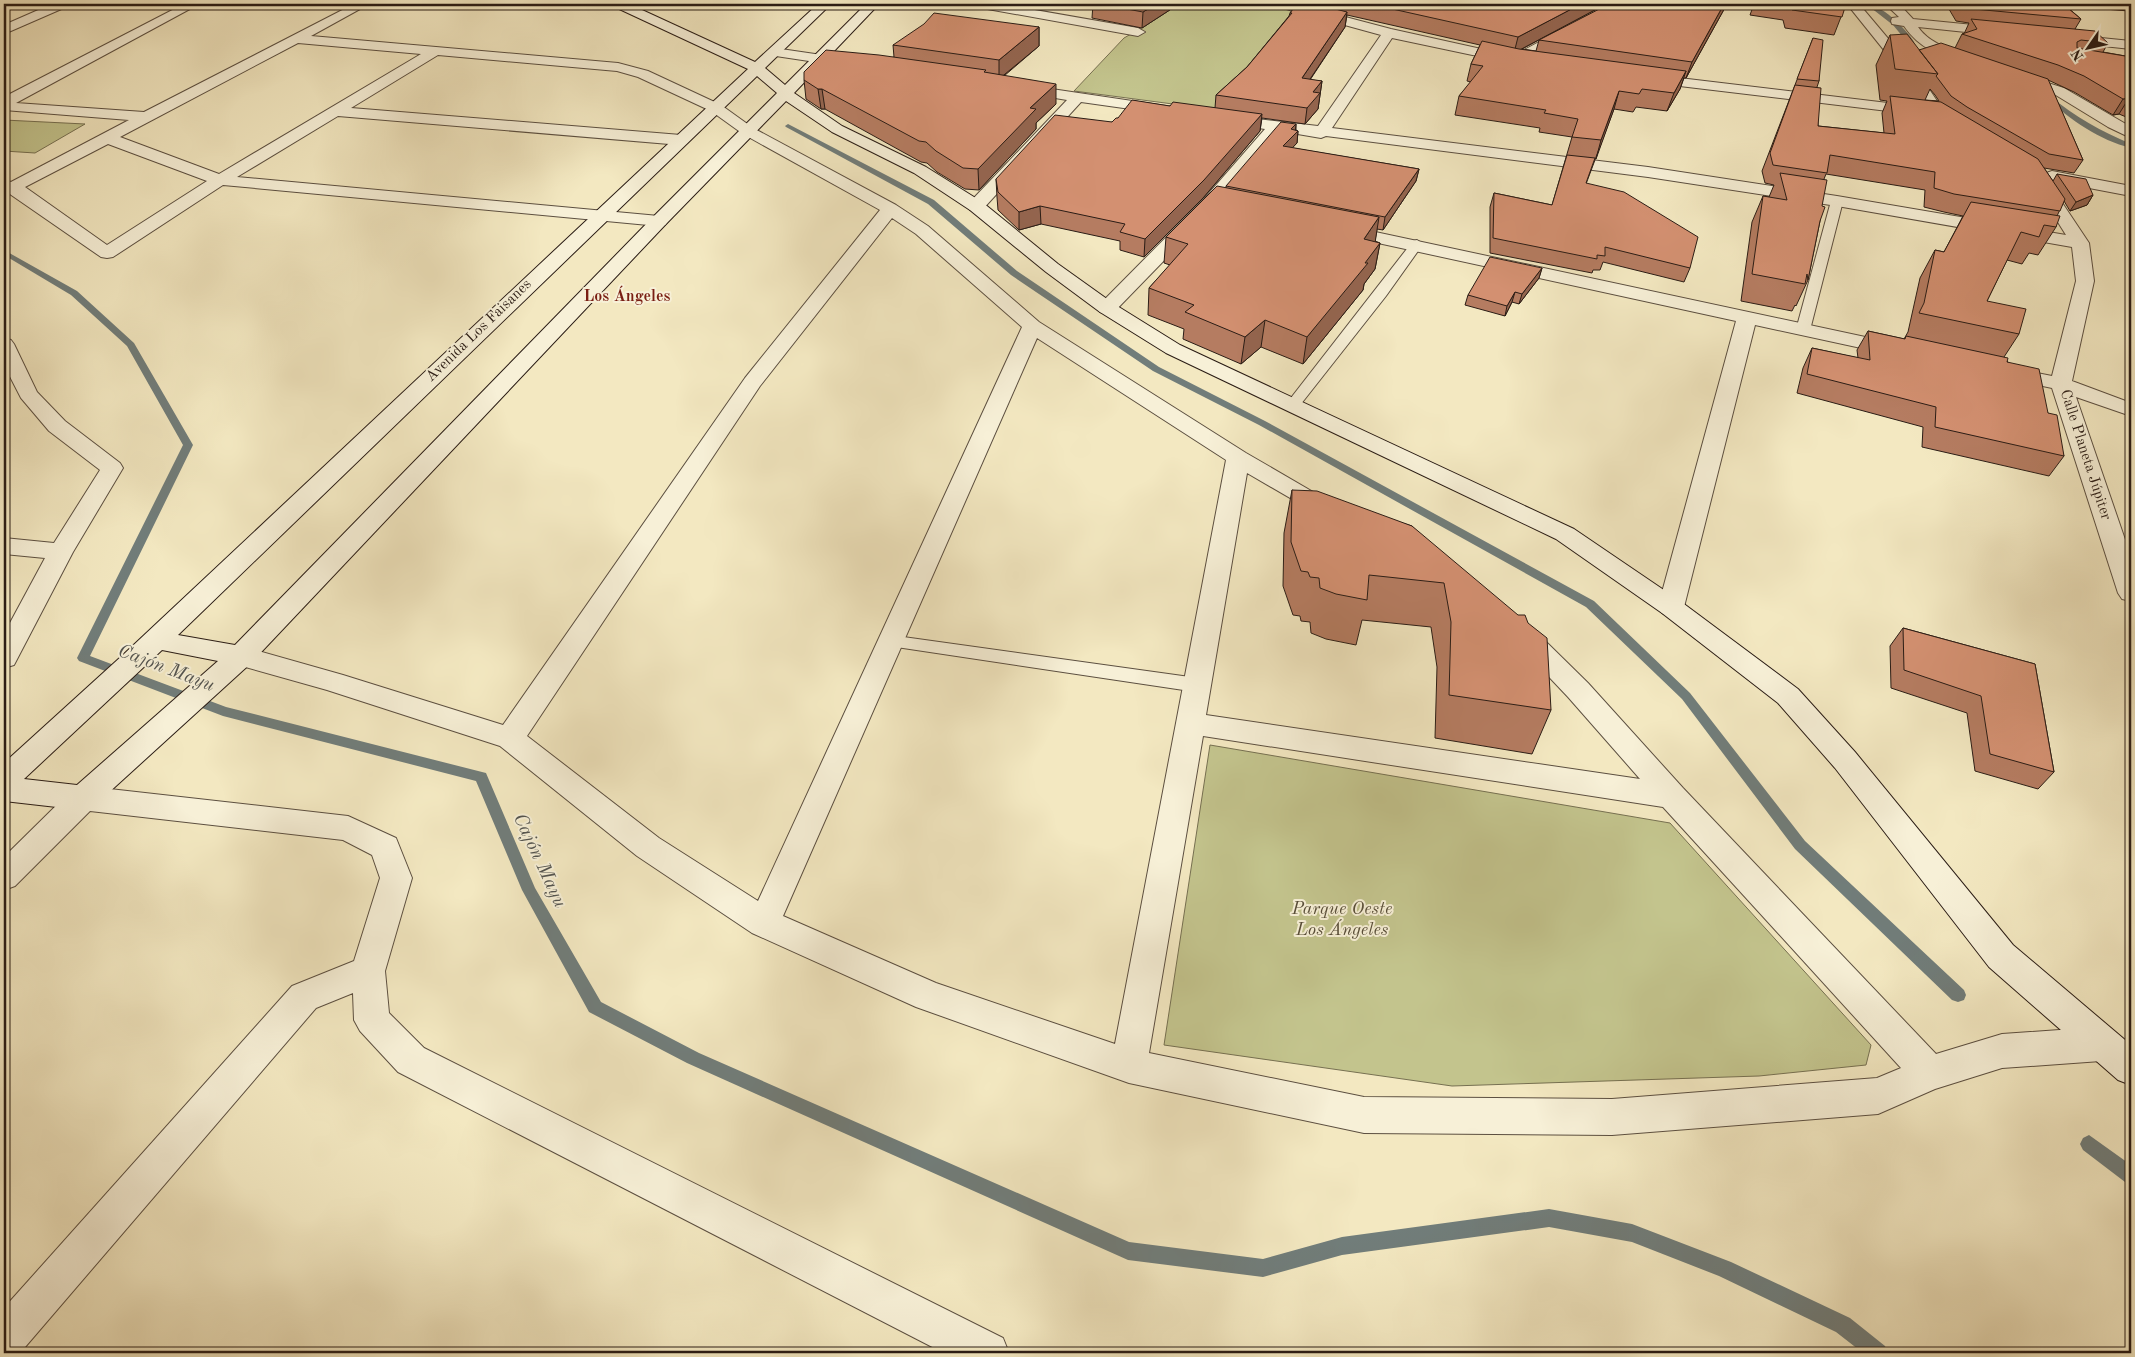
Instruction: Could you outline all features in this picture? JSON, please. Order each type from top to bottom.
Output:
[{"type":"street","points":[[4,30],[62,4]]},
{"type":"street","points":[[4,105],[193,4]]},
{"type":"street","points":[[8,186],[107,138],[363,4]]},
{"type":"street","points":[[619,4],[757,68],[786,94],[837,129],[920,170],[976,206],[1052,268],[1107,308],[1173,349],[1565,534],[1671,607],[1788,696],[1845,760],[2001,956],[2131,1068]]},
{"type":"street","name":"Avenida Los Faisanes","points":[[4,780],[156,640],[825,4]]},
{"type":"street","points":[[4,877],[83,798],[241,656],[658,221],[874,4]]},
{"type":"street","points":[[982,4],[1138,32]]},
{"type":"street","points":[[1515,60],[1619,4]]},
{"type":"street","points":[[1853,4],[1918,83],[1937,113],[1970,135]]},
{"type":"street","points":[[1891,4],[1898,8],[1922,40],[1942,51],[1978,63]]},
{"type":"street","points":[[1294,5],[1389,32],[1534,63]]},
{"type":"street","points":[[1866,18],[2016,33]]},
{"type":"street","points":[[1321,133],[1389,32]]},
{"type":"street","points":[[2054,37],[2131,45]]},
{"type":"street","points":[[295,39],[618,67],[643,74],[716,108],[748,131],[890,209],[922,230],[1032,326],[1238,458],[1345,521]]},
{"type":"street","points":[[8,186],[107,253],[220,180],[436,51]]},
{"type":"street","points":[[774,52],[860,64]]},
{"type":"street","points":[[2005,72],[2059,91],[2131,133]]},
{"type":"street","points":[[1628,76],[1937,113]]},
{"type":"street","points":[[1008,86],[1181,112]]},
{"type":"street","points":[[976,206],[1077,97]]},
{"type":"street","points":[[4,105],[146,117]]},
{"type":"street","points":[[336,111],[680,140]]},
{"type":"street","points":[[1209,117],[1321,133],[1648,172],[1836,200],[2080,243]]},
{"type":"street","points":[[1107,308],[1210,203],[1275,127]]},
{"type":"street","points":[[107,138],[220,180],[658,221]]},
{"type":"street","name":"Calle Planeta Júpiter","points":[[2131,191],[2030,171],[2080,243],[2085,281],[2061,384],[2131,593]]},
{"type":"street","points":[[1210,203],[1228,207]]},
{"type":"street","points":[[510,738],[752,382],[890,209]]},
{"type":"street","points":[[1322,226],[1417,244],[1918,354]]},
{"type":"street","points":[[1671,607],[1747,317]]},
{"type":"street","points":[[764,923],[1032,326]]},
{"type":"street","points":[[4,658],[62,552],[112,468],[57,426],[28,394],[5,350]]},
{"type":"street","points":[[1985,368],[2061,384],[2131,410]]},
{"type":"street","points":[[1129,1066],[1238,458]]},
{"type":"street","points":[[4,546],[62,552]]},
{"type":"street","points":[[1504,616],[1578,690],[1672,796],[1930,1073]]},
{"type":"street","points":[[156,640],[241,656],[334,682],[510,738],[648,847],[764,923],[928,996],[1129,1066],[1364,1115],[1622,1116],[1878,1096],[1930,1073],[2002,1051],[2101,1044]]},
{"type":"street","points":[[1190,723],[1672,796]]},
{"type":"street","points":[[4,789],[348,828],[385,847],[396,878],[368,970],[372,1020],[411,1060],[988,1353]]},
{"type":"street","points":[[4,1339],[304,997],[368,970]]},
{"type":"lane","points":[[1803,330],[1836,200]]},
{"type":"lane","points":[[1292,406],[1417,244]]},
{"type":"lane","points":[[889,642],[1197,685]]},
{"type":"green space","points":[[1173,4],[1269,4],[1302,13],[1226,111],[1074,91],[1124,38],[1145,26]]},
{"type":"green space","points":[[4,120],[85,124],[35,153],[4,151]]},
{"type":"green space","name":"Parque Oeste Los Ángeles","points":[[1210,745],[1670,823],[1871,1045],[1866,1065],[1759,1076],[1452,1086],[1164,1045]]},
{"type":"building","points":[[1100,4],[1156,4],[1143,12]]},
{"type":"building","points":[[1297,4],[1316,4],[1347,12],[1302,78],[1322,81],[1313,92],[1320,93],[1307,108],[1216,95],[1247,67],[1292,13],[1290,13]]},
{"type":"building","points":[[1370,4],[1581,4],[1518,37]]},
{"type":"building","points":[[1609,4],[1724,4],[1692,62],[1539,40]]},
{"type":"building","points":[[1790,4],[1846,4],[1842,17],[1792,10]]},
{"type":"building","points":[[1961,4],[2063,4],[2081,19],[1963,8]]},
{"type":"building","points":[[934,13],[1039,27],[999,60],[893,45],[924,24]]},
{"type":"building","points":[[1971,19],[2095,31],[2108,43],[2081,40],[2077,42],[2077,48],[2131,57],[2131,99],[2123,99],[2084,76],[2058,65],[1962,34],[1977,29]]},
{"type":"building","points":[[1907,34],[1938,74],[1895,69],[1890,35]]},
{"type":"building","points":[[1813,38],[1823,40],[1819,81],[1797,79]]},
{"type":"building","points":[[1482,41],[1519,49],[1686,71],[1674,93],[1642,89],[1639,94],[1619,91],[1601,140],[1572,137],[1578,119],[1544,113],[1546,110],[1459,96],[1483,66],[1471,64]]},
{"type":"building","points":[[1941,43],[2048,79],[2083,160],[2049,154],[1951,96],[1936,76],[1938,74],[1919,50]]},
{"type":"building","points":[[826,50],[879,55],[986,70],[984,72],[1056,84],[1030,108],[1036,109],[978,169],[963,168],[936,151],[926,142],[919,141],[804,80],[804,72]]},
{"type":"building","points":[[1795,85],[1821,88],[1818,126],[1895,134],[1890,96],[1941,102],[2038,159],[2065,199],[2060,211],[1954,194],[1934,188],[1935,172],[1830,155],[1827,173],[1773,165],[1770,153]]},
{"type":"building","points":[[1132,100],[1170,106],[1173,102],[1262,114],[1204,180],[1145,239],[1120,232],[1125,224],[1040,206],[1019,212],[998,192],[996,179],[1055,115],[1112,122],[1118,118]]},
{"type":"building","points":[[1281,122],[1296,124],[1291,129],[1298,131],[1283,146],[1419,169],[1385,217],[1226,186]]},
{"type":"building","points":[[1567,155],[1595,158],[1586,183],[1624,192],[1698,237],[1690,268],[1605,247],[1605,256],[1597,255],[1597,259],[1493,238],[1494,193],[1552,205]]},
{"type":"building","points":[[1780,173],[1827,180],[1822,206],[1825,207],[1820,221],[1808,280],[1807,274],[1805,284],[1752,274],[1763,196],[1787,200]]},
{"type":"building","points":[[2057,174],[2086,179],[2093,195],[2076,202]]},
{"type":"building","points":[[1217,186],[1379,217],[1364,239],[1380,243],[1365,263],[1368,263],[1307,337],[1265,320],[1245,337],[1185,312],[1194,305],[1149,288],[1188,244],[1166,237]]},
{"type":"building","points":[[1971,202],[2060,216],[2056,227],[2044,225],[2039,237],[2021,232],[1987,301],[2026,309],[2019,334],[1919,313],[1924,303],[1935,250],[1944,252]]},
{"type":"building","points":[[1490,257],[1542,268],[1522,294],[1515,292],[1507,306],[1468,295]]},
{"type":"building","points":[[1868,331],[1905,339],[1906,336],[2008,358],[2007,362],[2039,369],[2048,413],[2057,415],[2064,456],[1935,427],[1936,407],[1807,374],[1812,348],[1870,360]]},
{"type":"building","points":[[1292,490],[1317,491],[1412,526],[1518,615],[1525,615],[1528,623],[1547,638],[1551,710],[1449,695],[1451,622],[1444,583],[1369,575],[1367,600],[1336,594],[1320,588],[1319,578],[1310,577],[1308,572],[1301,571],[1291,542]]},
{"type":"building","points":[[1903,628],[2035,664],[2054,772],[1990,754],[1981,696],[1904,670]]},
{"type":"waterway","points":[[1869,4],[1895,23],[1915,48]]},
{"type":"waterway","points":[[2048,97],[2069,115],[2099,133],[2131,146]]},
{"type":"waterway","points":[[788,126],[931,202],[1014,273],[1156,369],[1262,423],[1590,604],[1686,696],[1800,845],[1958,995]]},
{"type":"waterway","name":"Cajón Mayu","points":[[4,252],[74,293],[131,345],[188,445],[83,658],[223,711],[481,777],[529,890],[595,1007],[693,1058],[1128,1251],[1263,1268],[1342,1246],[1549,1218],[1632,1233],[1724,1269],[1843,1325],[1878,1353]]},
{"type":"waterway","points":[[2089,1144],[2131,1176]]},
{"type":"district","name":"Los Ángeles","points":[[627,297]]}]
